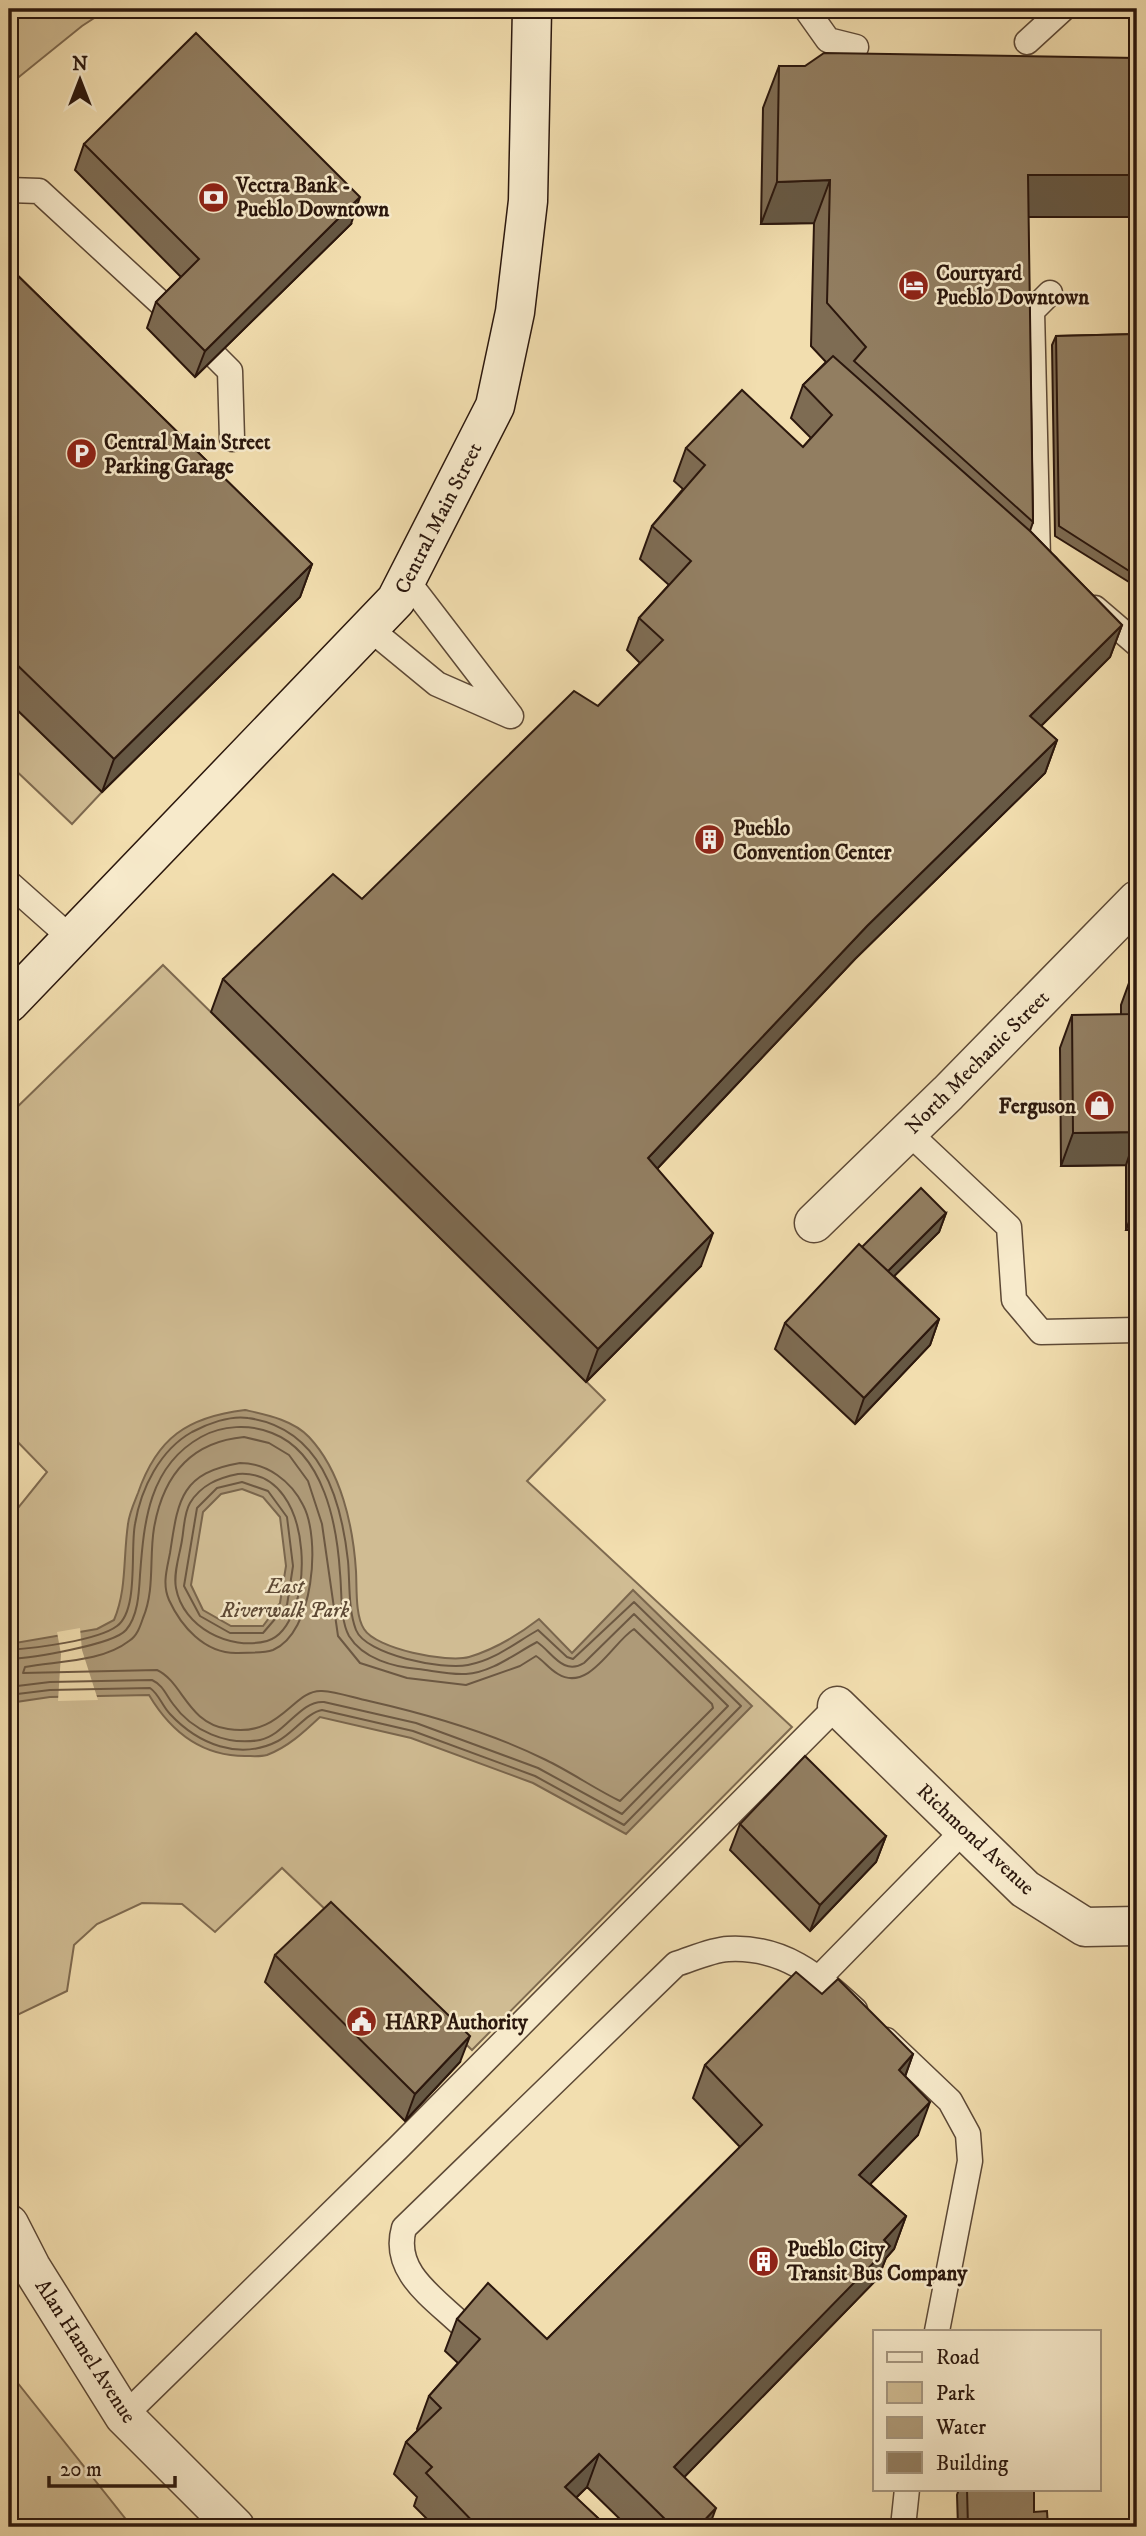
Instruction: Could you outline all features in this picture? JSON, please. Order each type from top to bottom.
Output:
[{"type":"street","name":"Central Main Street","points":[[9,1003],[396,600],[495,407],[515,312],[528,201],[532,9]]},
{"type":"street","name":"North Mechanic Street","points":[[814,1223],[908,1132],[1137,900]]},
{"type":"street","name":"Richmond Avenue","points":[[837,1706],[1025,1889],[1085,1927],[1137,1926]]},
{"type":"street","name":"Alan Hamel Avenue","points":[[9,2224],[30,2267],[124,2416],[235,2527]]},
{"type":"lane","points":[[806,9],[828,40],[856,47]]},
{"type":"lane","points":[[1027,41],[1063,9]]},
{"type":"lane","points":[[9,190],[39,191],[166,309]]},
{"type":"lane","points":[[1050,293],[1032,311],[1038,559],[1137,645]]},
{"type":"lane","points":[[216,357],[230,371],[232,439]]},
{"type":"lane","points":[[369,628],[437,684],[511,716],[407,579]]},
{"type":"lane","points":[[9,883],[72,939]]},
{"type":"lane","points":[[908,1132],[1009,1227],[1014,1300],[1041,1332],[1137,1330]]},
{"type":"lane","points":[[124,2416],[398,2148],[837,1706]]},
{"type":"lane","points":[[820,1978],[964,1830]]},
{"type":"lane","points":[[465,2328],[407,2271],[399,2245],[404,2228],[676,1964],[727,1949],[772,1952],[820,1978],[950,2101],[968,2134],[970,2161],[937,2330]]},
{"type":"lane","points":[[903,2527],[907,2490]]},
{"type":"green space","points":[[9,9],[108,9],[82,26],[9,85]]},
{"type":"green space","points":[[9,702],[102,792],[72,824],[9,764]]},
{"type":"green space","name":"East Riverwalk Park","points":[[163,965],[605,1400],[527,1481],[792,1727],[472,2050],[282,1868],[215,1932],[182,1904],[142,1903],[97,1924],[74,1945],[67,1991],[9,2019],[9,1519],[47,1472],[9,1433],[9,1115]]},
{"type":"green space","points":[[9,2372],[132,2527],[9,2527]]},
{"type":"water","points":[[245,1410],[279,1419],[303,1431],[320,1451],[337,1482],[348,1517],[361,1623],[371,1636],[382,1643],[429,1656],[469,1657],[506,1641],[539,1619],[572,1653],[633,1590],[752,1706],[626,1834],[533,1783],[411,1738],[320,1717],[275,1752],[264,1756],[245,1756],[215,1752],[189,1739],[167,1720],[149,1695],[50,1697],[9,1703],[9,1644],[97,1629],[114,1620],[123,1585],[129,1520],[146,1474],[165,1444],[177,1433],[206,1418]],"holes":[[[242,1489],[263,1497],[280,1517],[286,1566],[280,1603],[263,1626],[231,1626],[203,1610],[191,1585],[203,1512],[221,1494]]]},
{"type":"pier","points":[[80,1628],[82,1650],[98,1700],[58,1701],[61,1654],[57,1632]]},
{"type":"building","name":"Vectra Bank - Pueblo Downtown","points":[[196,33],[360,197],[205,351],[156,302],[199,259],[84,144]]},
{"type":"building","name":"Courtyard Pueblo Downtown","points":[[824,53],[1137,58],[1137,175],[1028,175],[1033,522],[854,361],[866,347],[827,303],[830,180],[777,182],[779,66],[805,66]]},
{"type":"building","name":"Central Main Street Parking Garage","points":[[9,267],[312,564],[114,759],[9,657]]},
{"type":"building","points":[[1137,334],[1137,576],[1059,526],[1056,336]]},
{"type":"building","name":"Pueblo Convention Center","points":[[833,356],[1030,531],[1122,625],[1030,716],[1057,740],[867,926],[648,1158],[713,1233],[598,1349],[223,979],[333,874],[362,899],[574,691],[598,706],[663,640],[639,618],[691,561],[652,526],[705,465],[686,448],[742,390],[803,447],[832,415],[803,385]]},
{"type":"building","points":[[1137,968],[1137,1132],[1073,1133],[1072,1015],[1133,1014],[1133,972]]},
{"type":"building","points":[[921,1188],[946,1213],[888,1271],[862,1247]]},
{"type":"building","points":[[859,1244],[939,1319],[864,1398],[785,1323]]},
{"type":"building","points":[[805,1756],[886,1836],[820,1905],[740,1824]]},
{"type":"building","name":"HARP Authority","points":[[331,1902],[470,2036],[415,2094],[275,1955]]},
{"type":"building","name":"Pueblo City Transit Bus Company","points":[[796,1972],[822,1994],[838,1979],[913,2054],[899,2070],[930,2102],[859,2175],[906,2216],[884,2240],[890,2246],[674,2467],[716,2508],[698,2527],[673,2527],[599,2454],[565,2487],[599,2519],[591,2527],[478,2527],[426,2473],[432,2467],[406,2442],[441,2408],[429,2396],[480,2339],[457,2319],[488,2283],[547,2339],[762,2125],[705,2065]]},
{"type":"building","points":[[967,2490],[1034,2490],[1034,2512],[1047,2511],[1048,2527],[968,2527]]},
{"type":"place","name":"Vectra Bank - Pueblo Downtown","points":[[213,197]]},
{"type":"place","name":"Courtyard Pueblo Downtown","points":[[913,285]]},
{"type":"place","name":"Central Main Street Parking Garage","points":[[81,454]]},
{"type":"place","name":"Pueblo Convention Center","points":[[710,840]]},
{"type":"place","name":"Ferguson","points":[[1099,1106]]},
{"type":"place","name":"HARP Authority","points":[[362,2022]]},
{"type":"place","name":"Pueblo City Transit Bus Company","points":[[764,2261]]}]
